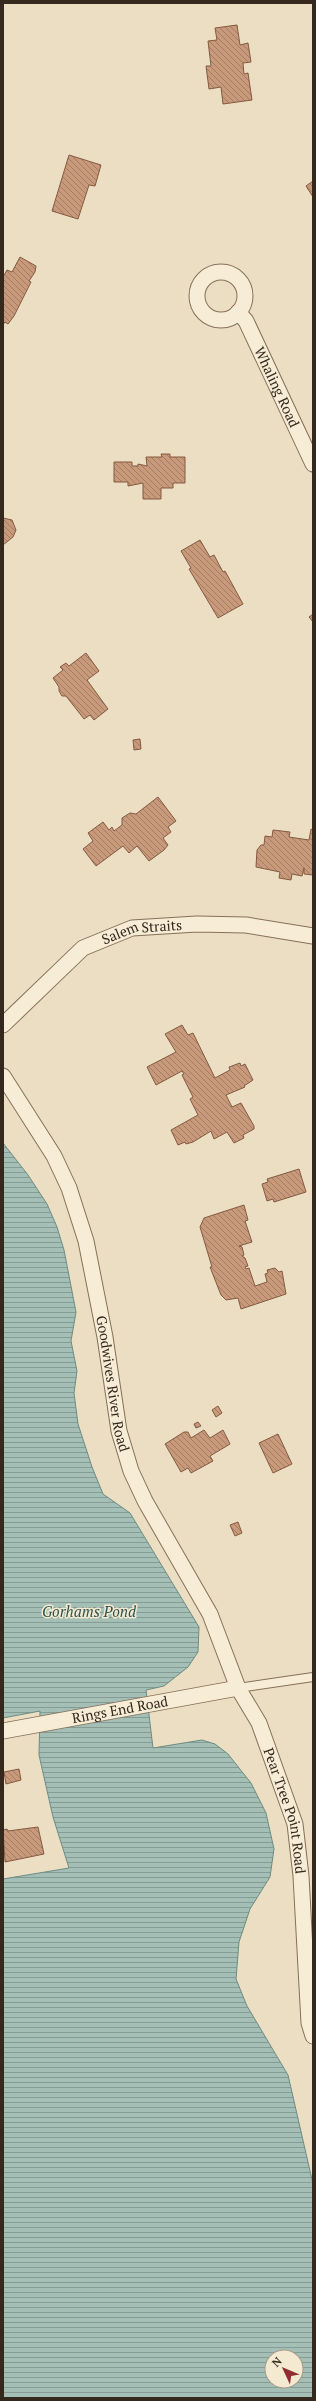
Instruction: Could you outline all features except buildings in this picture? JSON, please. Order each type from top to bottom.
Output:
[{"type":"street","name":"Whaling Road","points":[[238,312],[246,321],[313,464]]},
{"type":"street","name":"Salem Straits","points":[[3,1025],[83,948],[132,928],[197,924],[246,925],[313,936]]},
{"type":"street","name":"Goodwives River Road","points":[[3,1076],[54,1156],[69,1188],[86,1241],[105,1337],[119,1431],[131,1470],[145,1501],[210,1614],[238,1688]]},
{"type":"street","name":"Rings End Road","points":[[3,1731],[238,1688]]},
{"type":"street","name":"Pear Tree Point Road","points":[[238,1688],[259,1723],[295,1824],[310,1981],[309,2023],[313,2036]]},
{"type":"lane","points":[[238,1688],[313,1677]]},
{"type":"water","name":"Gorhams Pond","points":[[3,1143],[28,1175],[47,1204],[57,1227],[64,1250],[76,1312],[71,1341],[77,1371],[74,1393],[78,1424],[92,1467],[103,1494],[130,1513],[199,1627],[198,1652],[188,1667],[164,1686],[146,1690],[153,1748],[202,1740],[215,1744],[228,1754],[251,1783],[266,1813],[274,1849],[270,1877],[250,1909],[239,1942],[236,1979],[247,2006],[288,2075],[313,2184],[313,2398],[3,2398],[3,1879],[69,1868],[53,1817],[39,1755],[40,1711],[3,1718]]}]
